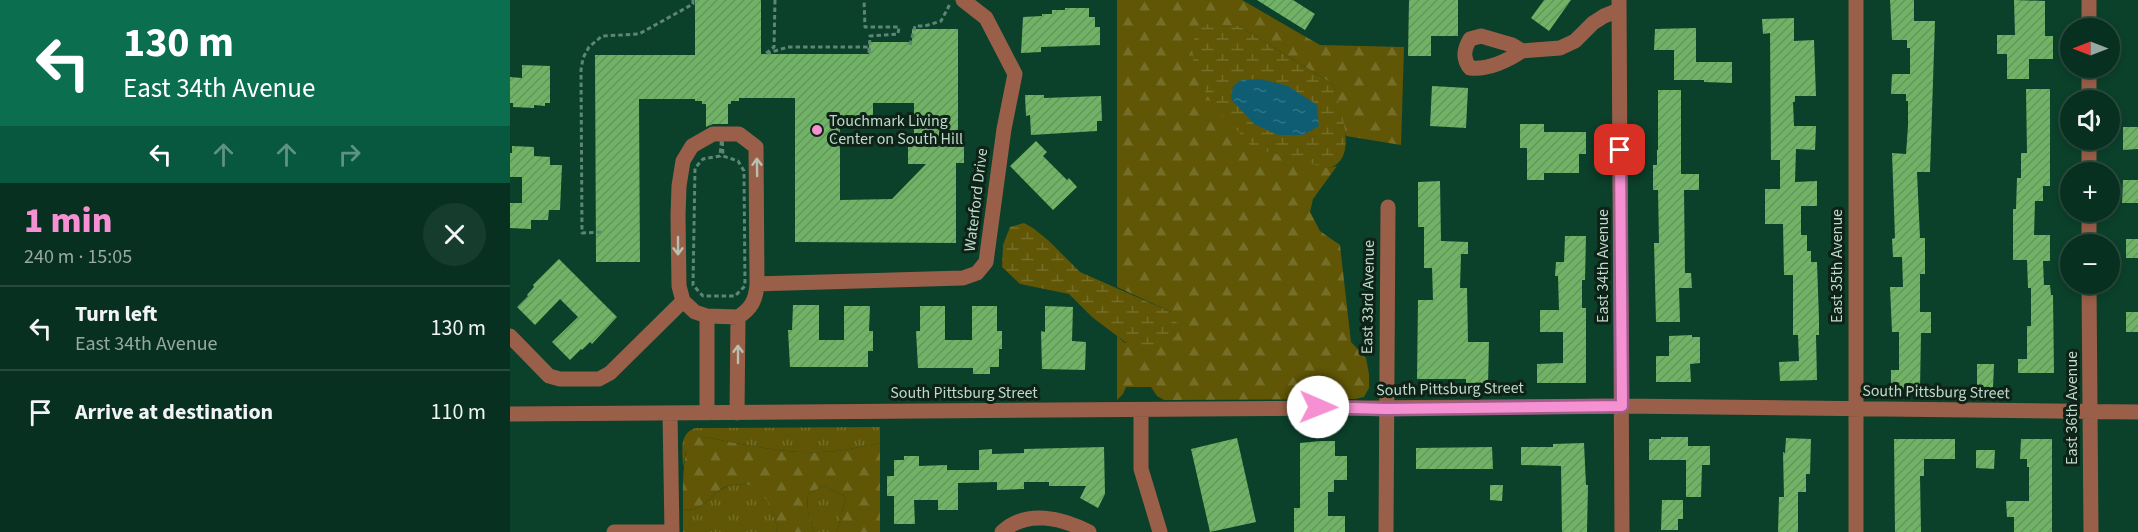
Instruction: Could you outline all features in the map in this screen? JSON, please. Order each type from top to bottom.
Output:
[{"type":"street","name":"Waterford Drive","points":[[757,284],[963,278],[977,273],[986,262],[1004,129],[1015,74],[986,18],[963,0]]},
{"type":"street","name":"East 35th Avenue","points":[[1856,0],[1856,532]]},
{"type":"street","points":[[2090,0],[2090,18]]},
{"type":"street","points":[[1522,51],[1560,48],[1575,41],[1593,23],[1619,5]]},
{"type":"street","name":"East 34th Avenue","points":[[1619,5],[1622,532]]},
{"type":"street","points":[[713,134],[739,134],[756,147],[757,284],[756,295],[750,309],[738,317],[707,316],[695,312],[683,301],[679,286],[678,216],[683,161],[692,146],[713,134]]},
{"type":"street","name":"East 33rd Avenue","points":[[1386,532],[1388,207]]},
{"type":"street","name":"East 36th Avenue","points":[[2089,294],[2091,532]]},
{"type":"street","points":[[510,336],[549,376],[560,379],[599,379],[610,373],[683,301]]},
{"type":"street","points":[[707,316],[707,413]]},
{"type":"street","points":[[737,412],[738,317]]},
{"type":"street","name":"South Pittsburg Street","points":[[510,414],[1622,406],[2138,411]]},
{"type":"street","points":[[1141,410],[1141,469],[1160,532]]},
{"type":"street","points":[[614,532],[672,532],[670,413]]},
{"type":"street","points":[[1002,532],[1028,519],[1051,517],[1089,532]]},
{"type":"path","points":[[601,232],[582,233],[581,70],[583,58],[589,47],[602,36],[639,34],[693,4],[693,0]]},
{"type":"path","points":[[775,0],[774,47],[765,54],[788,47],[869,47],[870,54],[870,36],[898,34],[899,27],[865,27],[864,0]]},
{"type":"path","points":[[910,45],[915,26],[925,26],[941,21],[952,0]]},
{"type":"path","points":[[722,134],[723,156],[738,161],[744,171],[745,286],[735,297],[704,296],[693,285],[695,168],[704,159],[720,156],[722,134]]},
{"type":"green space","points":[[1117,0],[1242,0],[1320,45],[1404,47],[1401,145],[1346,136],[1333,84],[1239,26],[1211,102],[1328,168],[1337,166],[1313,199],[1310,212],[1320,231],[1340,245],[1351,342],[1366,358],[1369,374],[1369,388],[1364,397],[1355,399],[1164,400],[1157,396],[1151,387],[1126,387],[1117,400],[1117,336],[1125,343],[1171,312],[1117,287]]},
{"type":"green space","points":[[1205,24],[1239,26],[1333,84],[1343,118],[1346,144],[1344,155],[1338,163],[1328,168],[1253,148],[1211,102],[1195,72],[1192,49],[1196,30]]},
{"type":"green space","points":[[1024,223],[1049,241],[1080,272],[1171,312],[1179,327],[1176,336],[1167,342],[1145,347],[1125,342],[1092,317],[1069,294],[1020,284],[1002,267],[1003,245],[1010,227]]},
{"type":"green space","points":[[880,427],[880,443],[827,452],[775,450],[699,436],[686,451],[683,468],[684,439],[695,428]]},
{"type":"green space","points":[[699,436],[805,452],[835,451],[880,443],[880,532],[837,532],[846,497],[824,486],[807,494],[808,511],[814,532],[776,532],[778,528],[767,500],[750,485],[725,487],[701,506],[690,510],[683,509],[687,447],[690,438]]},
{"type":"green space","points":[[751,485],[767,499],[778,528],[776,532],[683,532],[683,509],[690,510],[701,506],[726,487]]},
{"type":"green space","points":[[824,486],[846,497],[837,532],[814,532],[808,511],[807,494]]},
{"type":"water","points":[[1260,79],[1288,86],[1317,105],[1319,126],[1303,135],[1278,135],[1254,124],[1231,99],[1233,86],[1241,80]]},
{"type":"building","name":"Touchmark Living Center on South Hill","points":[[695,0],[761,0],[761,54],[869,54],[869,42],[912,42],[912,29],[958,29],[958,139],[964,139],[964,163],[956,163],[956,243],[795,242],[795,98],[739,98],[739,101],[731,101],[731,104],[728,104],[728,124],[713,124],[706,127],[706,104],[702,104],[702,101],[639,99],[640,262],[596,262],[595,55],[695,55]],"holes":[[[873,103],[914,103],[914,141],[908,141],[908,164],[926,164],[892,199],[840,200],[840,117],[873,117]]]},
{"type":"building","points":[[1257,0],[1293,0],[1315,14],[1305,30]]},
{"type":"building","points":[[1409,0],[1458,0],[1458,36],[1431,36],[1431,56],[1408,56]]},
{"type":"building","points":[[1544,0],[1571,0],[1549,31],[1531,18]]},
{"type":"building","points":[[1890,0],[1914,0],[1914,21],[1935,21],[1930,172],[1917,172],[1920,238],[1925,238],[1925,274],[1920,274],[1920,312],[1931,312],[1931,333],[1921,333],[1920,389],[1891,389],[1891,370],[1899,370],[1899,332],[1892,332],[1890,287],[1903,287],[1902,257],[1893,257],[1892,239],[1895,238],[1892,153],[1906,154],[1908,126],[1906,94],[1891,94],[1892,74],[1910,74],[1910,48],[1907,48],[1907,40],[1892,40]]},
{"type":"building","points":[[2014,0],[2045,1],[2045,36],[2053,36],[2053,59],[2029,59],[2029,79],[2007,79],[2007,54],[1997,54],[1997,35],[2015,35]]},
{"type":"building","points":[[1065,8],[1089,8],[1089,17],[1095,17],[1095,27],[1100,27],[1100,45],[1041,47],[1041,52],[1021,53],[1023,17],[1052,14],[1052,10],[1065,10]]},
{"type":"building","points":[[1794,18],[1794,41],[1814,40],[1816,96],[1795,96],[1795,102],[1793,102],[1794,126],[1816,126],[1815,150],[1796,149],[1795,182],[1817,181],[1817,206],[1801,206],[1801,235],[1807,235],[1807,251],[1811,251],[1811,262],[1817,262],[1819,335],[1816,335],[1817,380],[1780,381],[1779,362],[1799,361],[1798,335],[1793,335],[1793,275],[1784,275],[1783,224],[1765,224],[1765,189],[1780,189],[1780,160],[1771,160],[1770,33],[1763,34],[1762,19]]},
{"type":"building","points":[[1696,28],[1696,62],[1732,62],[1732,83],[1674,80],[1674,50],[1654,50],[1655,29]]},
{"type":"building","points":[[522,65],[550,66],[550,103],[545,103],[545,106],[534,105],[534,108],[513,107],[513,103],[510,103],[510,77],[522,78]]},
{"type":"building","points":[[1432,86],[1468,88],[1466,128],[1430,126]]},
{"type":"building","points":[[2026,89],[2050,89],[2050,186],[2043,186],[2043,201],[2035,201],[2034,235],[2050,235],[2050,261],[2043,261],[2044,285],[2050,285],[2051,295],[2053,295],[2054,373],[2018,373],[2018,359],[2027,359],[2027,326],[2031,326],[2031,288],[2028,288],[2027,260],[2013,260],[2013,209],[2016,209],[2017,178],[2021,178],[2021,153],[2027,153]]},
{"type":"building","points":[[1658,90],[1681,90],[1681,174],[1699,174],[1699,190],[1684,190],[1685,273],[1691,273],[1692,288],[1679,288],[1680,322],[1656,322],[1654,243],[1659,243],[1658,190],[1653,190],[1653,165],[1657,165],[1658,150]]},
{"type":"building","points":[[1025,95],[1044,95],[1044,98],[1101,96],[1102,121],[1097,121],[1097,131],[1031,135],[1030,115],[1026,116]]},
{"type":"building","points":[[1520,124],[1544,124],[1544,132],[1586,132],[1586,154],[1579,154],[1579,173],[1544,173],[1544,180],[1527,180],[1527,148],[1520,148]]},
{"type":"building","points":[[2123,127],[2138,127],[2138,149],[2123,150]]},
{"type":"building","points":[[1036,141],[1047,152],[1043,156],[1077,187],[1053,210],[1010,166]]},
{"type":"building","points":[[512,146],[534,147],[534,156],[550,157],[550,165],[562,165],[560,210],[549,210],[548,220],[531,220],[531,229],[510,228],[510,203],[522,203],[522,177],[510,177]]},
{"type":"building","points":[[2123,180],[2138,180],[2138,203],[2122,203]]},
{"type":"building","points":[[1440,181],[1441,241],[1468,242],[1468,254],[1461,254],[1460,288],[1467,288],[1468,342],[1489,342],[1488,386],[1466,386],[1466,379],[1417,379],[1418,300],[1433,300],[1432,268],[1424,268],[1424,227],[1418,227],[1418,182]]},
{"type":"building","points":[[1565,236],[1586,236],[1582,308],[1586,308],[1586,383],[1537,383],[1537,364],[1563,363],[1563,332],[1540,332],[1540,310],[1559,310],[1558,276],[1555,276],[1556,262],[1564,262]]},
{"type":"building","points":[[2126,239],[2138,239],[2138,258],[2126,258]]},
{"type":"building","points":[[559,259],[617,317],[592,344],[590,342],[570,360],[552,342],[578,317],[560,299],[535,325],[517,307],[528,296],[533,285]]},
{"type":"building","points":[[793,305],[819,305],[819,340],[844,340],[844,306],[870,306],[869,331],[873,331],[873,351],[868,351],[868,367],[790,367],[788,330],[792,330]]},
{"type":"building","points":[[920,306],[945,306],[945,340],[972,340],[972,306],[997,306],[997,331],[1002,331],[999,367],[990,367],[990,374],[973,374],[973,368],[918,368],[916,331],[920,331]]},
{"type":"building","points":[[1045,306],[1073,307],[1072,341],[1086,342],[1085,370],[1042,369],[1041,331],[1045,332]]},
{"type":"building","points":[[2126,312],[2138,312],[2138,332],[2126,332]]},
{"type":"building","points":[[1692,335],[1692,337],[1700,337],[1700,363],[1690,364],[1691,382],[1656,382],[1656,356],[1669,356],[1669,336]]},
{"type":"building","points":[[1977,364],[1994,364],[1993,388],[1977,388]]},
{"type":"building","points":[[1661,437],[1688,437],[1688,446],[1710,446],[1710,465],[1702,465],[1701,497],[1686,497],[1686,460],[1649,460],[1649,439],[1661,439]]},
{"type":"building","points":[[1237,438],[1256,522],[1210,532],[1191,449]]},
{"type":"building","points":[[1786,438],[1811,439],[1810,474],[1806,474],[1806,492],[1798,492],[1798,532],[1778,532],[1779,497],[1784,497],[1783,452],[1785,453]]},
{"type":"building","points":[[1894,439],[1955,439],[1955,459],[1924,459],[1924,476],[1920,476],[1921,532],[1895,532]]},
{"type":"building","points":[[2021,439],[2052,439],[2052,532],[2014,532],[2014,517],[2007,517],[2006,501],[2029,501],[2029,467],[2027,467],[2027,459],[2020,459]]},
{"type":"building","points":[[1335,441],[1335,456],[1347,456],[1347,480],[1334,480],[1334,492],[1328,492],[1328,516],[1345,516],[1345,532],[1294,532],[1294,508],[1300,508],[1300,443]]},
{"type":"building","points":[[1584,443],[1586,485],[1588,485],[1587,532],[1562,532],[1561,466],[1521,465],[1521,447],[1553,447],[1553,444]]},
{"type":"building","points":[[1104,447],[1105,494],[1098,508],[1080,498],[1086,486],[1049,486],[1049,482],[1024,482],[1024,489],[997,490],[997,482],[958,483],[958,510],[938,510],[938,500],[914,500],[915,524],[894,524],[894,496],[887,496],[887,476],[894,476],[894,460],[904,460],[904,456],[919,456],[919,466],[947,465],[947,470],[979,470],[979,450],[992,449],[992,454],[1024,453],[1024,449]]},
{"type":"building","points":[[1492,447],[1493,469],[1416,469],[1416,448]]},
{"type":"building","points":[[1976,450],[1995,450],[1994,469],[1976,468]]},
{"type":"building","points":[[1490,485],[1503,485],[1502,501],[1490,500]]},
{"type":"building","points":[[1662,500],[1683,500],[1683,519],[1678,519],[1678,530],[1661,530]]},
{"type":"place","name":"Touchmark Living Center on South Hill","points":[[817,130]]},
{"type":"route","points":[[1318,407],[1386,409],[1622,406],[1620,150]]}]
